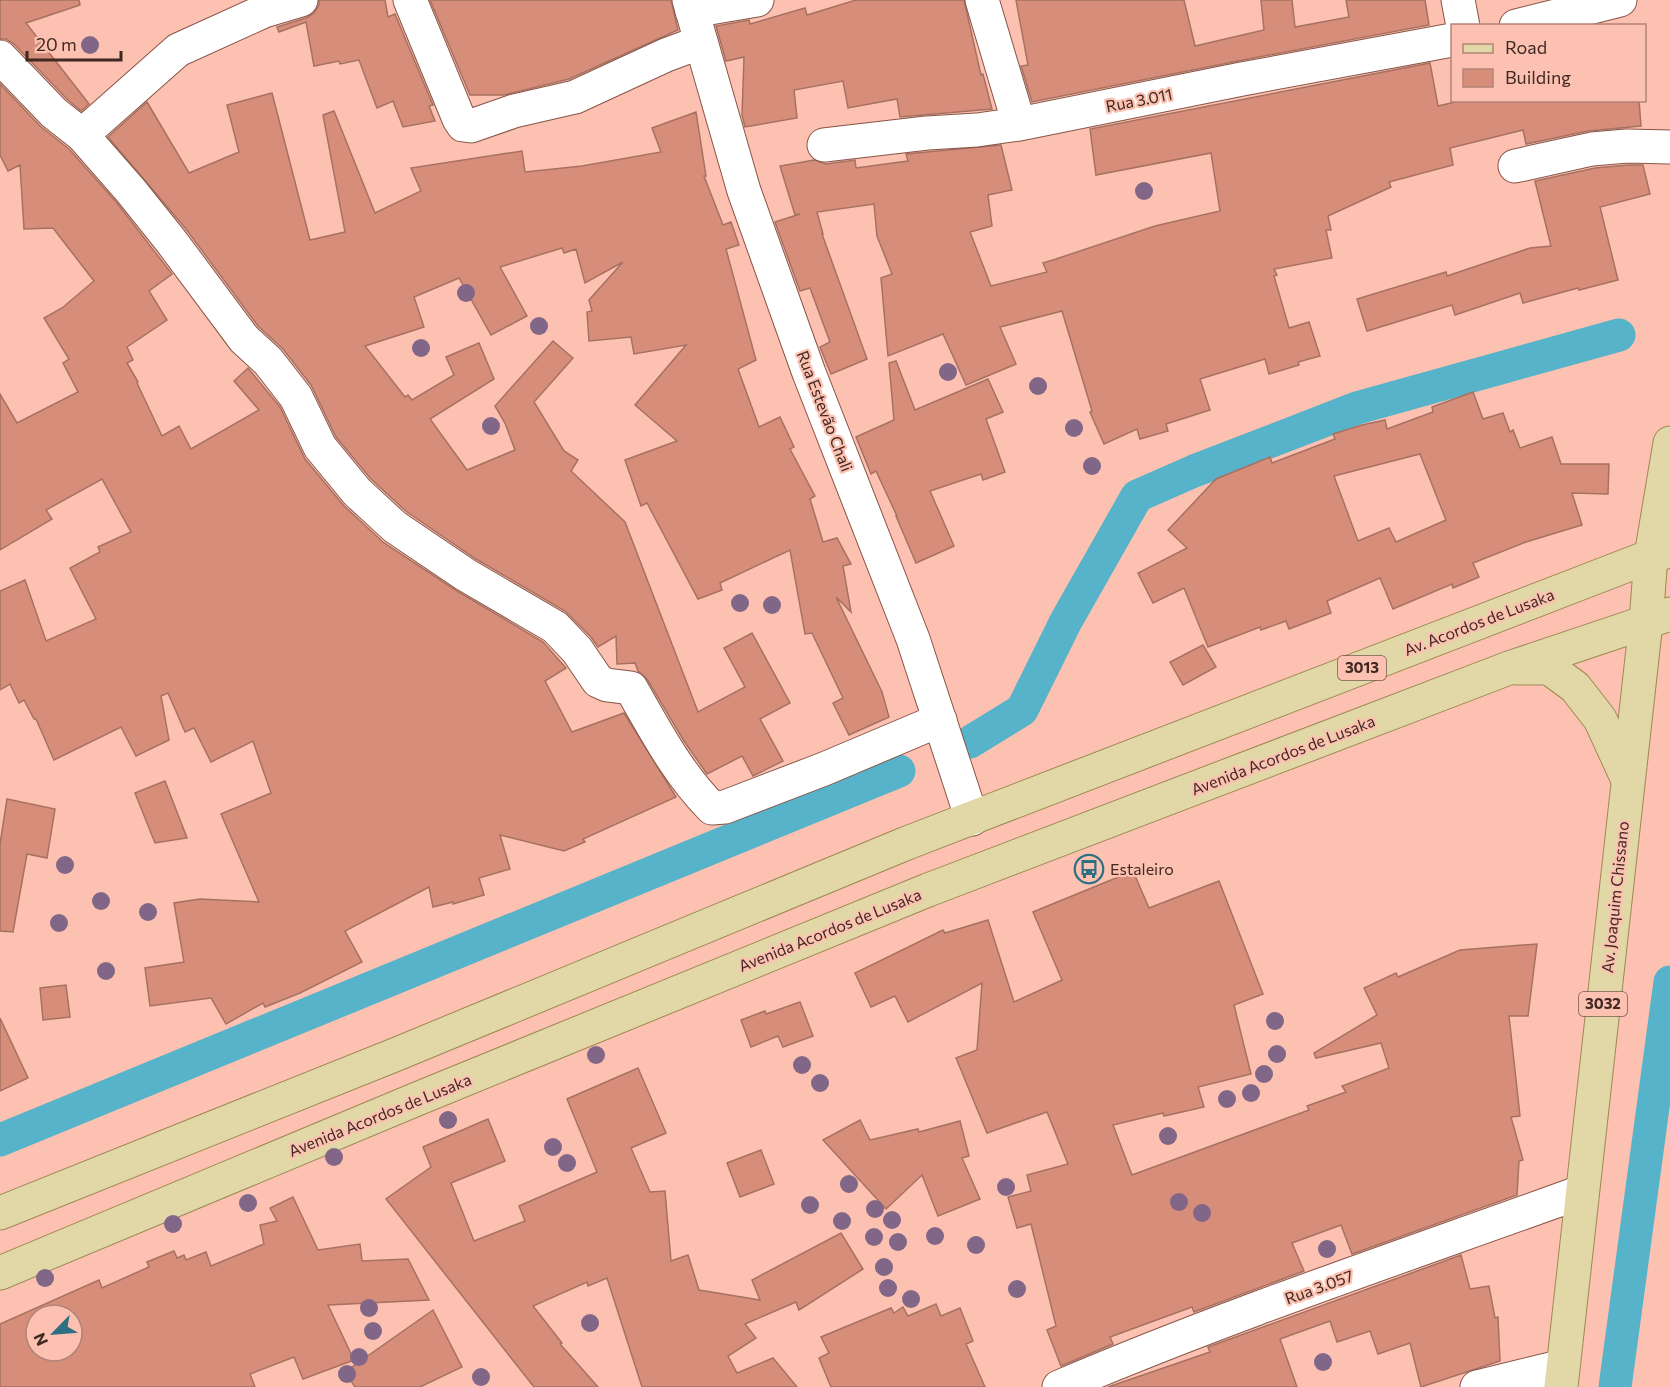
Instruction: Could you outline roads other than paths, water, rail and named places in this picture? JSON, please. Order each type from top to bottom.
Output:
[{"type":"main road","name":"Av. Joaquim Chissano","points":[[1562,1377],[1628,780],[1658,618],[1660,554],[1670,443]]},
{"type":"main road","name":"Av. Acordos de Lusaka","points":[[972,819],[1660,554]]},
{"type":"main road","name":"Avenida Acordos de Lusaka","points":[[0,1273],[928,890],[1509,668],[1658,618]]},
{"type":"main road","points":[[1509,668],[1549,668],[1575,687],[1600,719],[1628,780]]},
{"type":"main road","points":[[0,1214],[972,819]]},
{"type":"street","points":[[82,135],[178,50],[264,11],[301,0]]},
{"type":"street","points":[[410,0],[463,125],[471,126],[514,111],[575,97],[666,55],[701,42]]},
{"type":"street","points":[[691,6],[758,0]]},
{"type":"street","points":[[982,0],[1019,124]]},
{"type":"street","points":[[1458,0],[1463,24]]},
{"type":"street","points":[[1524,24],[1620,0]]},
{"type":"street","name":"Rua Estevão Chali","points":[[691,6],[744,191],[809,373],[913,639],[972,819]]},
{"type":"street","name":"Rua 3.011","points":[[824,145],[1019,124],[1451,40]]},
{"type":"street","points":[[0,57],[54,113],[82,135],[131,191],[244,339],[274,368],[296,397],[320,447],[357,492],[395,527],[466,575],[555,627],[577,650],[598,681],[607,685],[631,688],[676,764],[712,808],[725,807],[824,769],[940,720]]},
{"type":"street","points":[[1515,166],[1592,148],[1670,147]]},
{"type":"street","name":"Rua 3.057","points":[[1059,1387],[1202,1330],[1581,1192]]},
{"type":"street","points":[[1477,1387],[1562,1377]]},
{"type":"waterway","points":[[970,742],[1022,710],[1066,621],[1137,496],[1194,471],[1357,408],[1619,335]]},
{"type":"waterway","points":[[0,1140],[899,771]]},
{"type":"waterway","points":[[1615,1387],[1670,982]]},
{"type":"place","name":"Estaleiro","points":[[1089,869]]}]
